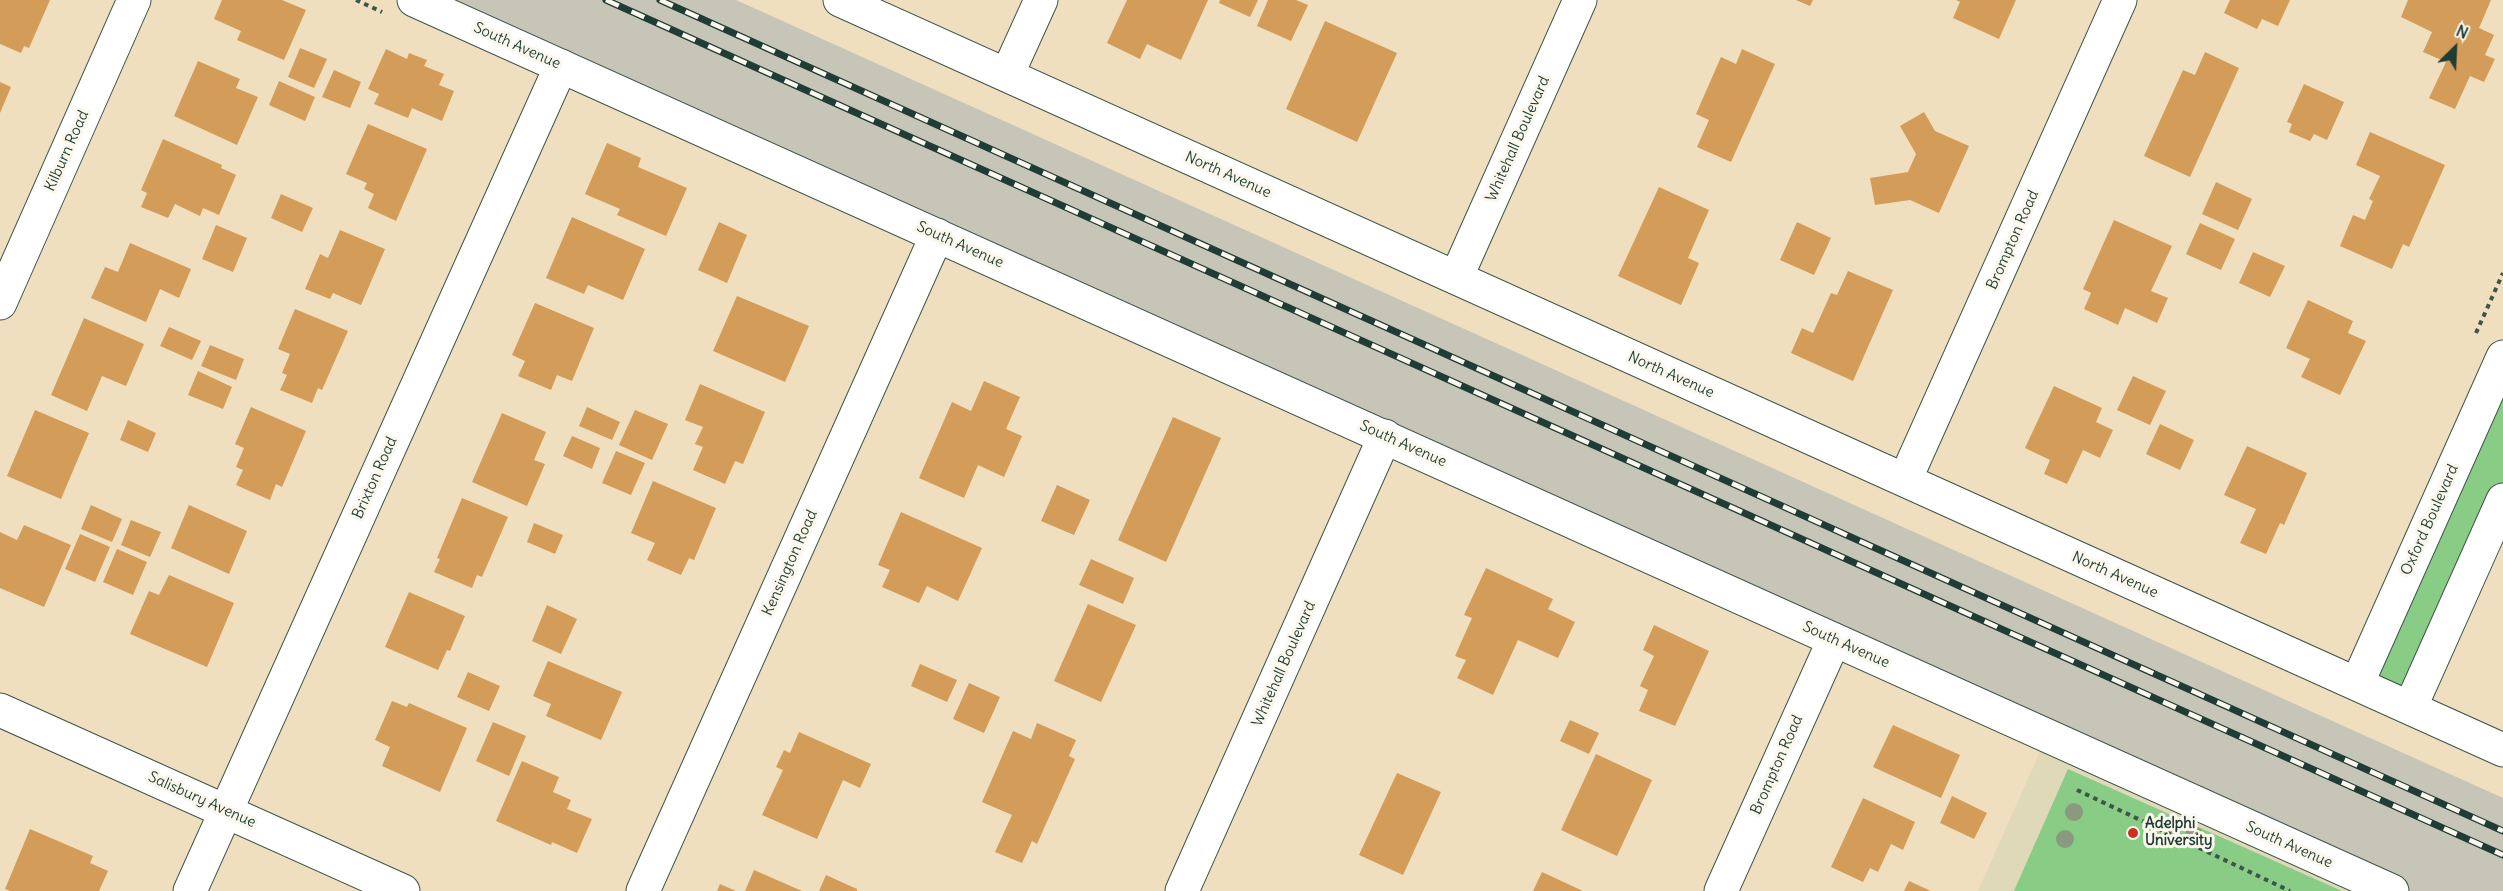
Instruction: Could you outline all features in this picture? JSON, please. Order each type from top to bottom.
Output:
[{"type":"street","name":"Kilburn Road","points":[[0,303],[134,0]]},
{"type":"street","name":"South Avenue","points":[[414,0],[2392,891]]},
{"type":"street","name":"North Avenue","points":[[840,0],[2503,750]]},
{"type":"street","points":[[1007,75],[1041,0]]},
{"type":"street","name":"Whitehall Boulevard","points":[[1456,278],[1580,0]]},
{"type":"street","name":"Brompton Road","points":[[1905,480],[2120,0]]},
{"type":"street","name":"Brixton Road","points":[[190,891],[561,66]]},
{"type":"street","name":"Kensington Road","points":[[643,891],[937,235]]},
{"type":"street","name":"Oxford Boulevard","points":[[2357,684],[2503,357]]},
{"type":"street","name":"Whitehall Boulevard","points":[[1182,891],[1385,436]]},
{"type":"street","points":[[2410,708],[2503,500]]},
{"type":"street","name":"Brompton Road","points":[[1721,891],[1833,640]]},
{"type":"street","name":"Salisbury Avenue","points":[[0,710],[404,891]]},
{"type":"path","points":[[2474,339],[2503,273]]},
{"type":"path","points":[[2072,787],[2088,797],[2290,891]]},
{"type":"shaded area","points":[[399,0],[736,0],[2503,798],[2503,891],[2377,891]]},
{"type":"shaded area","name":"Adelphi University","points":[[2047,736],[2390,891],[1978,891]]},
{"type":"green space","points":[[2503,370],[2503,486],[2407,701],[2364,681]]},
{"type":"green space","name":"Adelphi University","points":[[2068,769],[2342,891],[2014,891]]},
{"type":"building","points":[[0,0],[50,0],[29,48],[24,46],[21,53],[0,44]]},
{"type":"building","points":[[222,0],[282,0],[306,10],[284,60],[237,40],[241,31],[214,19]]},
{"type":"building","points":[[1127,0],[1208,0],[1181,60],[1147,44],[1140,59],[1107,43]]},
{"type":"building","points":[[1220,0],[1258,0],[1250,17],[1219,3]]},
{"type":"building","points":[[1268,0],[1296,0],[1308,5],[1291,41],[1257,26]]},
{"type":"building","points":[[1796,0],[1813,0],[1810,6]]},
{"type":"building","points":[[1956,0],[2016,0],[1999,39],[1953,18],[1960,2]]},
{"type":"building","points":[[2230,0],[2290,0],[2278,26],[2262,19],[2257,29],[2224,13]]},
{"type":"building","points":[[2408,0],[2491,0],[2479,28],[2494,35],[2485,55],[2495,59],[2484,82],[2470,76],[2455,109],[2429,98],[2446,62],[2423,52],[2432,32],[2401,17]]},
{"type":"building","points":[[1325,21],[1397,53],[1357,142],[1286,109]]},
{"type":"building","points":[[300,48],[327,59],[314,88],[288,77]]},
{"type":"building","points":[[386,49],[407,59],[409,53],[427,60],[424,66],[444,74],[439,85],[454,91],[442,121],[412,108],[408,118],[374,104],[379,94],[368,89]]},
{"type":"building","points":[[1742,49],[1775,64],[1731,162],[1697,147],[1709,120],[1696,114],[1721,57],[1736,64]]},
{"type":"building","points":[[2205,52],[2239,68],[2190,177],[2144,156],[2183,70],[2195,75]]},
{"type":"building","points":[[198,61],[240,79],[236,88],[258,97],[237,145],[174,116]]},
{"type":"building","points":[[334,70],[361,82],[350,108],[322,97]]},
{"type":"building","points":[[279,81],[315,97],[305,121],[269,105]]},
{"type":"building","points":[[0,82],[11,87],[0,113]]},
{"type":"building","points":[[2304,84],[2344,102],[2327,140],[2314,134],[2310,141],[2289,132],[2292,124],[2287,122]]},
{"type":"building","points":[[1924,112],[1935,131],[1969,146],[1939,213],[1910,200],[1875,205],[1870,178],[1908,172],[1916,154],[1900,126]]},
{"type":"building","points":[[368,124],[427,149],[396,221],[368,208],[374,194],[364,189],[367,183],[346,174]]},
{"type":"building","points":[[2370,132],[2445,165],[2409,247],[2403,244],[2392,269],[2340,246],[2353,215],[2365,220],[2373,201],[2369,199],[2380,176],[2356,165]]},
{"type":"building","points":[[163,139],[222,165],[221,168],[236,175],[219,215],[203,208],[200,216],[175,204],[168,218],[141,207],[147,193],[141,190]]},
{"type":"building","points":[[607,143],[641,158],[638,167],[687,188],[666,236],[617,215],[620,209],[585,194]]},
{"type":"building","points":[[2216,182],[2252,199],[2238,230],[2202,214]]},
{"type":"building","points":[[1659,187],[1709,210],[1688,258],[1699,263],[1681,305],[1618,276]]},
{"type":"building","points":[[281,194],[313,208],[302,232],[271,218]]},
{"type":"building","points":[[572,217],[645,249],[623,300],[588,285],[584,294],[546,278]]},
{"type":"building","points":[[2114,220],[2172,246],[2151,291],[2168,298],[2157,323],[2125,308],[2118,325],[2084,309],[2091,293],[2083,289]]},
{"type":"building","points":[[719,222],[747,235],[727,283],[698,270]]},
{"type":"building","points":[[1797,222],[1831,238],[1814,275],[1780,260]]},
{"type":"building","points":[[2200,223],[2235,239],[2221,270],[2186,254]]},
{"type":"building","points":[[216,225],[247,238],[233,272],[202,259]]},
{"type":"building","points":[[340,230],[385,249],[361,305],[333,293],[330,299],[305,289],[320,254],[328,258]]},
{"type":"building","points":[[130,243],[191,269],[179,298],[160,289],[146,322],[91,298],[105,267],[118,272]]},
{"type":"building","points":[[2253,252],[2285,266],[2270,297],[2239,283]]},
{"type":"building","points":[[1848,271],[1893,290],[1853,381],[1791,353],[1802,328],[1813,333],[1831,293],[1837,295]]},
{"type":"building","points":[[737,296],[809,326],[785,382],[713,351]]},
{"type":"building","points":[[2308,300],[2353,321],[2348,333],[2366,341],[2340,395],[2301,377],[2310,359],[2286,348]]},
{"type":"building","points":[[535,303],[594,328],[572,381],[557,375],[551,390],[518,376],[525,361],[512,355]]},
{"type":"building","points":[[295,309],[348,331],[322,390],[318,388],[312,403],[280,390],[287,375],[282,373],[290,354],[278,349]]},
{"type":"building","points":[[84,318],[144,344],[126,386],[102,376],[87,411],[51,395]]},
{"type":"building","points":[[169,327],[201,341],[192,360],[160,346]]},
{"type":"building","points":[[210,345],[244,359],[236,380],[201,366]]},
{"type":"building","points":[[198,371],[232,387],[223,409],[188,395]]},
{"type":"building","points":[[2133,376],[2166,391],[2150,425],[2117,410]]},
{"type":"building","points":[[984,381],[1020,397],[1006,429],[1022,436],[1004,477],[978,465],[964,498],[919,478],[952,402],[971,411]]},
{"type":"building","points":[[700,384],[765,412],[743,464],[735,461],[725,484],[693,470],[703,447],[695,444],[703,427],[685,420]]},
{"type":"building","points":[[2054,386],[2102,408],[2096,422],[2113,430],[2100,458],[2083,450],[2067,484],[2044,474],[2050,460],[2025,448]]},
{"type":"building","points":[[251,407],[306,431],[282,487],[276,484],[270,500],[236,485],[243,470],[236,467],[244,448],[235,444]]},
{"type":"building","points":[[587,407],[620,422],[612,440],[579,426]]},
{"type":"building","points":[[35,410],[89,433],[61,499],[7,476]]},
{"type":"building","points":[[635,410],[668,424],[652,460],[619,445]]},
{"type":"building","points":[[502,413],[546,432],[534,460],[545,464],[527,506],[472,482]]},
{"type":"building","points":[[1173,417],[1221,438],[1166,562],[1118,540]]},
{"type":"building","points":[[128,420],[156,433],[148,452],[120,440]]},
{"type":"building","points":[[2160,424],[2194,440],[2180,470],[2146,454]]},
{"type":"building","points":[[572,436],[600,448],[592,469],[563,456]]},
{"type":"building","points":[[2247,446],[2307,473],[2284,525],[2280,523],[2266,554],[2240,543],[2256,509],[2224,495]]},
{"type":"building","points":[[616,451],[645,463],[631,495],[602,483]]},
{"type":"building","points":[[653,481],[716,508],[694,560],[689,558],[681,575],[647,560],[655,543],[631,533]]},
{"type":"building","points":[[1057,485],[1090,500],[1074,535],[1041,521]]},
{"type":"building","points":[[462,498],[508,517],[482,577],[477,575],[472,588],[434,572],[440,559],[437,558]]},
{"type":"building","points":[[91,505],[122,519],[112,542],[81,529]]},
{"type":"building","points":[[189,505],[247,531],[229,574],[171,548]]},
{"type":"building","points":[[901,512],[982,548],[958,601],[927,586],[919,603],[882,587],[890,570],[878,565]]},
{"type":"building","points":[[131,520],[161,532],[150,557],[121,545]]},
{"type":"building","points":[[534,523],[563,535],[555,554],[527,542]]},
{"type":"building","points":[[24,525],[71,545],[44,607],[0,588],[0,532],[17,540]]},
{"type":"building","points":[[80,534],[110,547],[95,582],[65,569]]},
{"type":"building","points":[[117,549],[147,562],[133,595],[103,582]]},
{"type":"building","points":[[1091,559],[1134,578],[1123,604],[1079,585]]},
{"type":"building","points":[[1486,568],[1553,599],[1548,609],[1575,622],[1558,658],[1518,640],[1493,695],[1457,678],[1466,660],[1455,656],[1472,618],[1464,615]]},
{"type":"building","points":[[169,575],[234,603],[207,667],[130,634],[149,591],[159,595]]},
{"type":"building","points":[[409,592],[465,616],[450,651],[447,650],[438,670],[385,647]]},
{"type":"building","points":[[1088,604],[1136,625],[1101,702],[1054,681]]},
{"type":"building","points":[[547,605],[577,619],[561,654],[532,641]]},
{"type":"building","points":[[1654,625],[1709,651],[1675,726],[1639,711],[1648,690],[1640,686],[1654,656],[1643,650]]},
{"type":"building","points":[[548,661],[622,692],[601,740],[546,716],[551,704],[533,696]]},
{"type":"building","points":[[920,664],[957,680],[947,702],[911,686]]},
{"type":"building","points":[[468,672],[500,686],[489,711],[457,697]]},
{"type":"building","points":[[969,683],[1000,697],[984,733],[953,719]]},
{"type":"building","points":[[392,701],[407,707],[409,703],[467,728],[440,792],[382,766],[390,747],[375,740]]},
{"type":"building","points":[[1570,720],[1599,733],[1589,754],[1560,741]]},
{"type":"building","points":[[493,722],[526,736],[509,776],[476,761]]},
{"type":"building","points":[[1037,723],[1076,740],[1069,756],[1075,759],[1037,844],[1032,841],[1022,863],[995,852],[1012,815],[982,802],[1013,731],[1031,739]]},
{"type":"building","points":[[1893,725],[1960,755],[1941,798],[1873,767]]},
{"type":"building","points":[[799,732],[871,764],[860,788],[843,780],[817,839],[762,815],[783,770],[776,767],[784,750],[790,753]]},
{"type":"building","points":[[1596,754],[1652,780],[1617,856],[1561,830]]},
{"type":"building","points":[[522,761],[559,777],[553,792],[571,800],[567,809],[592,819],[577,853],[552,842],[551,845],[496,821]]},
{"type":"building","points":[[1397,773],[1441,792],[1403,875],[1359,855]]},
{"type":"building","points":[[1952,796],[1987,813],[1974,839],[1940,823]]},
{"type":"building","points":[[1863,798],[1915,822],[1903,850],[1891,844],[1878,872],[1870,868],[1863,882],[1831,867]]},
{"type":"building","points":[[30,829],[93,856],[90,863],[108,871],[99,891],[10,891],[5,889]]},
{"type":"building","points":[[754,870],[802,891],[745,891]]},
{"type":"building","points":[[1542,872],[1583,891],[1533,891]]},
{"type":"building","points":[[826,875],[857,889],[857,891],[819,891]]},
{"type":"building","points":[[1909,881],[1931,891],[1904,891]]},
{"type":"building","points":[[720,884],[736,891],[717,891]]},
{"type":"railway","points":[[606,0],[2503,855]]},
{"type":"railway","points":[[660,0],[2503,831]]},
{"type":"place","name":"Adelphi University","points":[[2133,833]]}]
